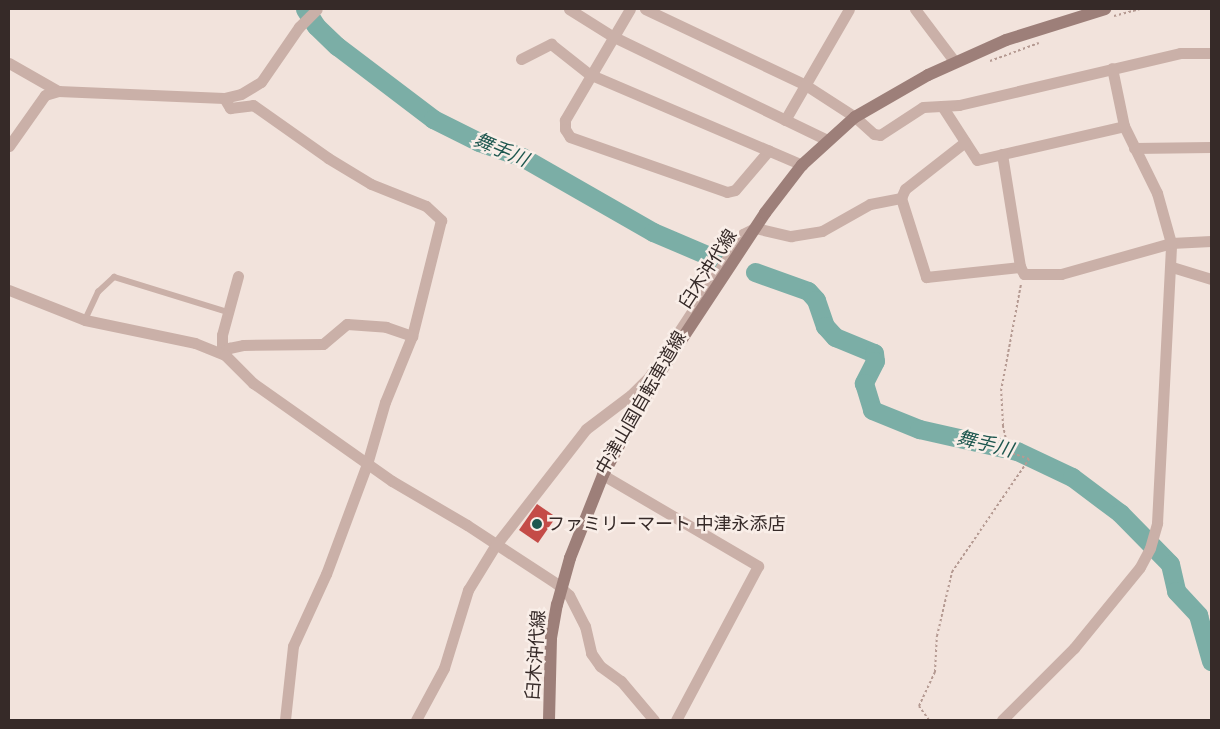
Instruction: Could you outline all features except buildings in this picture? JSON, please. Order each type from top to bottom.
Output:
[{"type":"main road","name":"臼木沖代線","points":[[549,720],[551,638],[561,589],[576,540],[603,475],[649,390],[755,228],[802,165],[827,140],[855,117],[955,62],[1006,40],[1105,14]]},
{"type":"street","points":[[9,146],[45,96],[58,91],[224,98],[241,94],[261,82],[299,27],[317,9]]},
{"type":"street","points":[[569,9],[612,36],[827,140]]},
{"type":"street","points":[[630,9],[589,74],[565,120],[564,129],[570,137],[727,192],[735,190],[770,150]]},
{"type":"street","points":[[645,9],[804,84],[855,117],[874,134],[880,135],[923,107],[959,105],[1180,53],[1211,53]]},
{"type":"street","points":[[785,120],[804,84],[849,9]]},
{"type":"street","points":[[915,9],[955,62]]},
{"type":"street","points":[[521,59],[550,44],[589,74],[802,165]]},
{"type":"street","points":[[9,63],[58,91]]},
{"type":"street","points":[[1002,720],[1074,648],[1140,567],[1150,548],[1157,523],[1172,267],[1171,243],[1157,193],[1124,126],[1112,68]]},
{"type":"street","points":[[224,98],[230,108],[253,105],[289,133],[364,180],[438,214],[441,226],[412,336],[385,402],[367,464],[326,574],[293,646],[286,720]]},
{"type":"street","points":[[942,106],[977,160],[1124,126]]},
{"type":"street","points":[[965,142],[905,189],[900,198],[926,277],[1022,270],[1061,274],[1171,243],[1211,242]]},
{"type":"street","points":[[1134,148],[1211,146]]},
{"type":"street","points":[[1002,154],[1022,270]]},
{"type":"street","points":[[416,720],[444,668],[468,590],[495,546],[586,429],[646,381],[743,234],[755,228],[791,236],[822,231],[870,204],[900,198]]},
{"type":"street","points":[[1172,267],[1211,278]]},
{"type":"street","points":[[222,353],[222,336],[238,276]]},
{"type":"street","points":[[9,290],[85,320],[195,343],[222,353],[253,383],[367,464],[569,595],[585,626],[590,653],[600,666],[621,681],[654,720]]},
{"type":"street","points":[[222,353],[228,348],[243,345],[323,344],[347,324],[386,327],[412,336]]},
{"type":"street","points":[[603,475],[758,566],[676,720]]},
{"type":"lane","points":[[85,320],[98,292],[110,279],[118,277],[228,312]]},
{"type":"path","points":[[1105,14],[1140,9]]},
{"type":"path","points":[[985,63],[1038,44],[1045,37]]},
{"type":"path","points":[[928,720],[919,706],[935,672],[937,636],[952,572],[1029,459],[1010,452],[1003,426],[1001,391],[1010,330],[1022,270]]},
{"type":"waterway","name":"舞手川","points":[[305,9],[316,26],[337,46],[433,119],[479,142],[522,157],[653,232],[719,260]]},
{"type":"waterway","name":"舞手川","points":[[755,272],[808,291],[816,300],[825,326],[835,337],[874,353],[875,361],[864,383],[872,410],[919,429],[1017,451],[1072,477],[1120,513],[1170,564],[1176,591],[1198,615],[1211,661]]},
{"type":"place","name":"ファミリーマート 中津永添店","points":[[537,524]]}]
